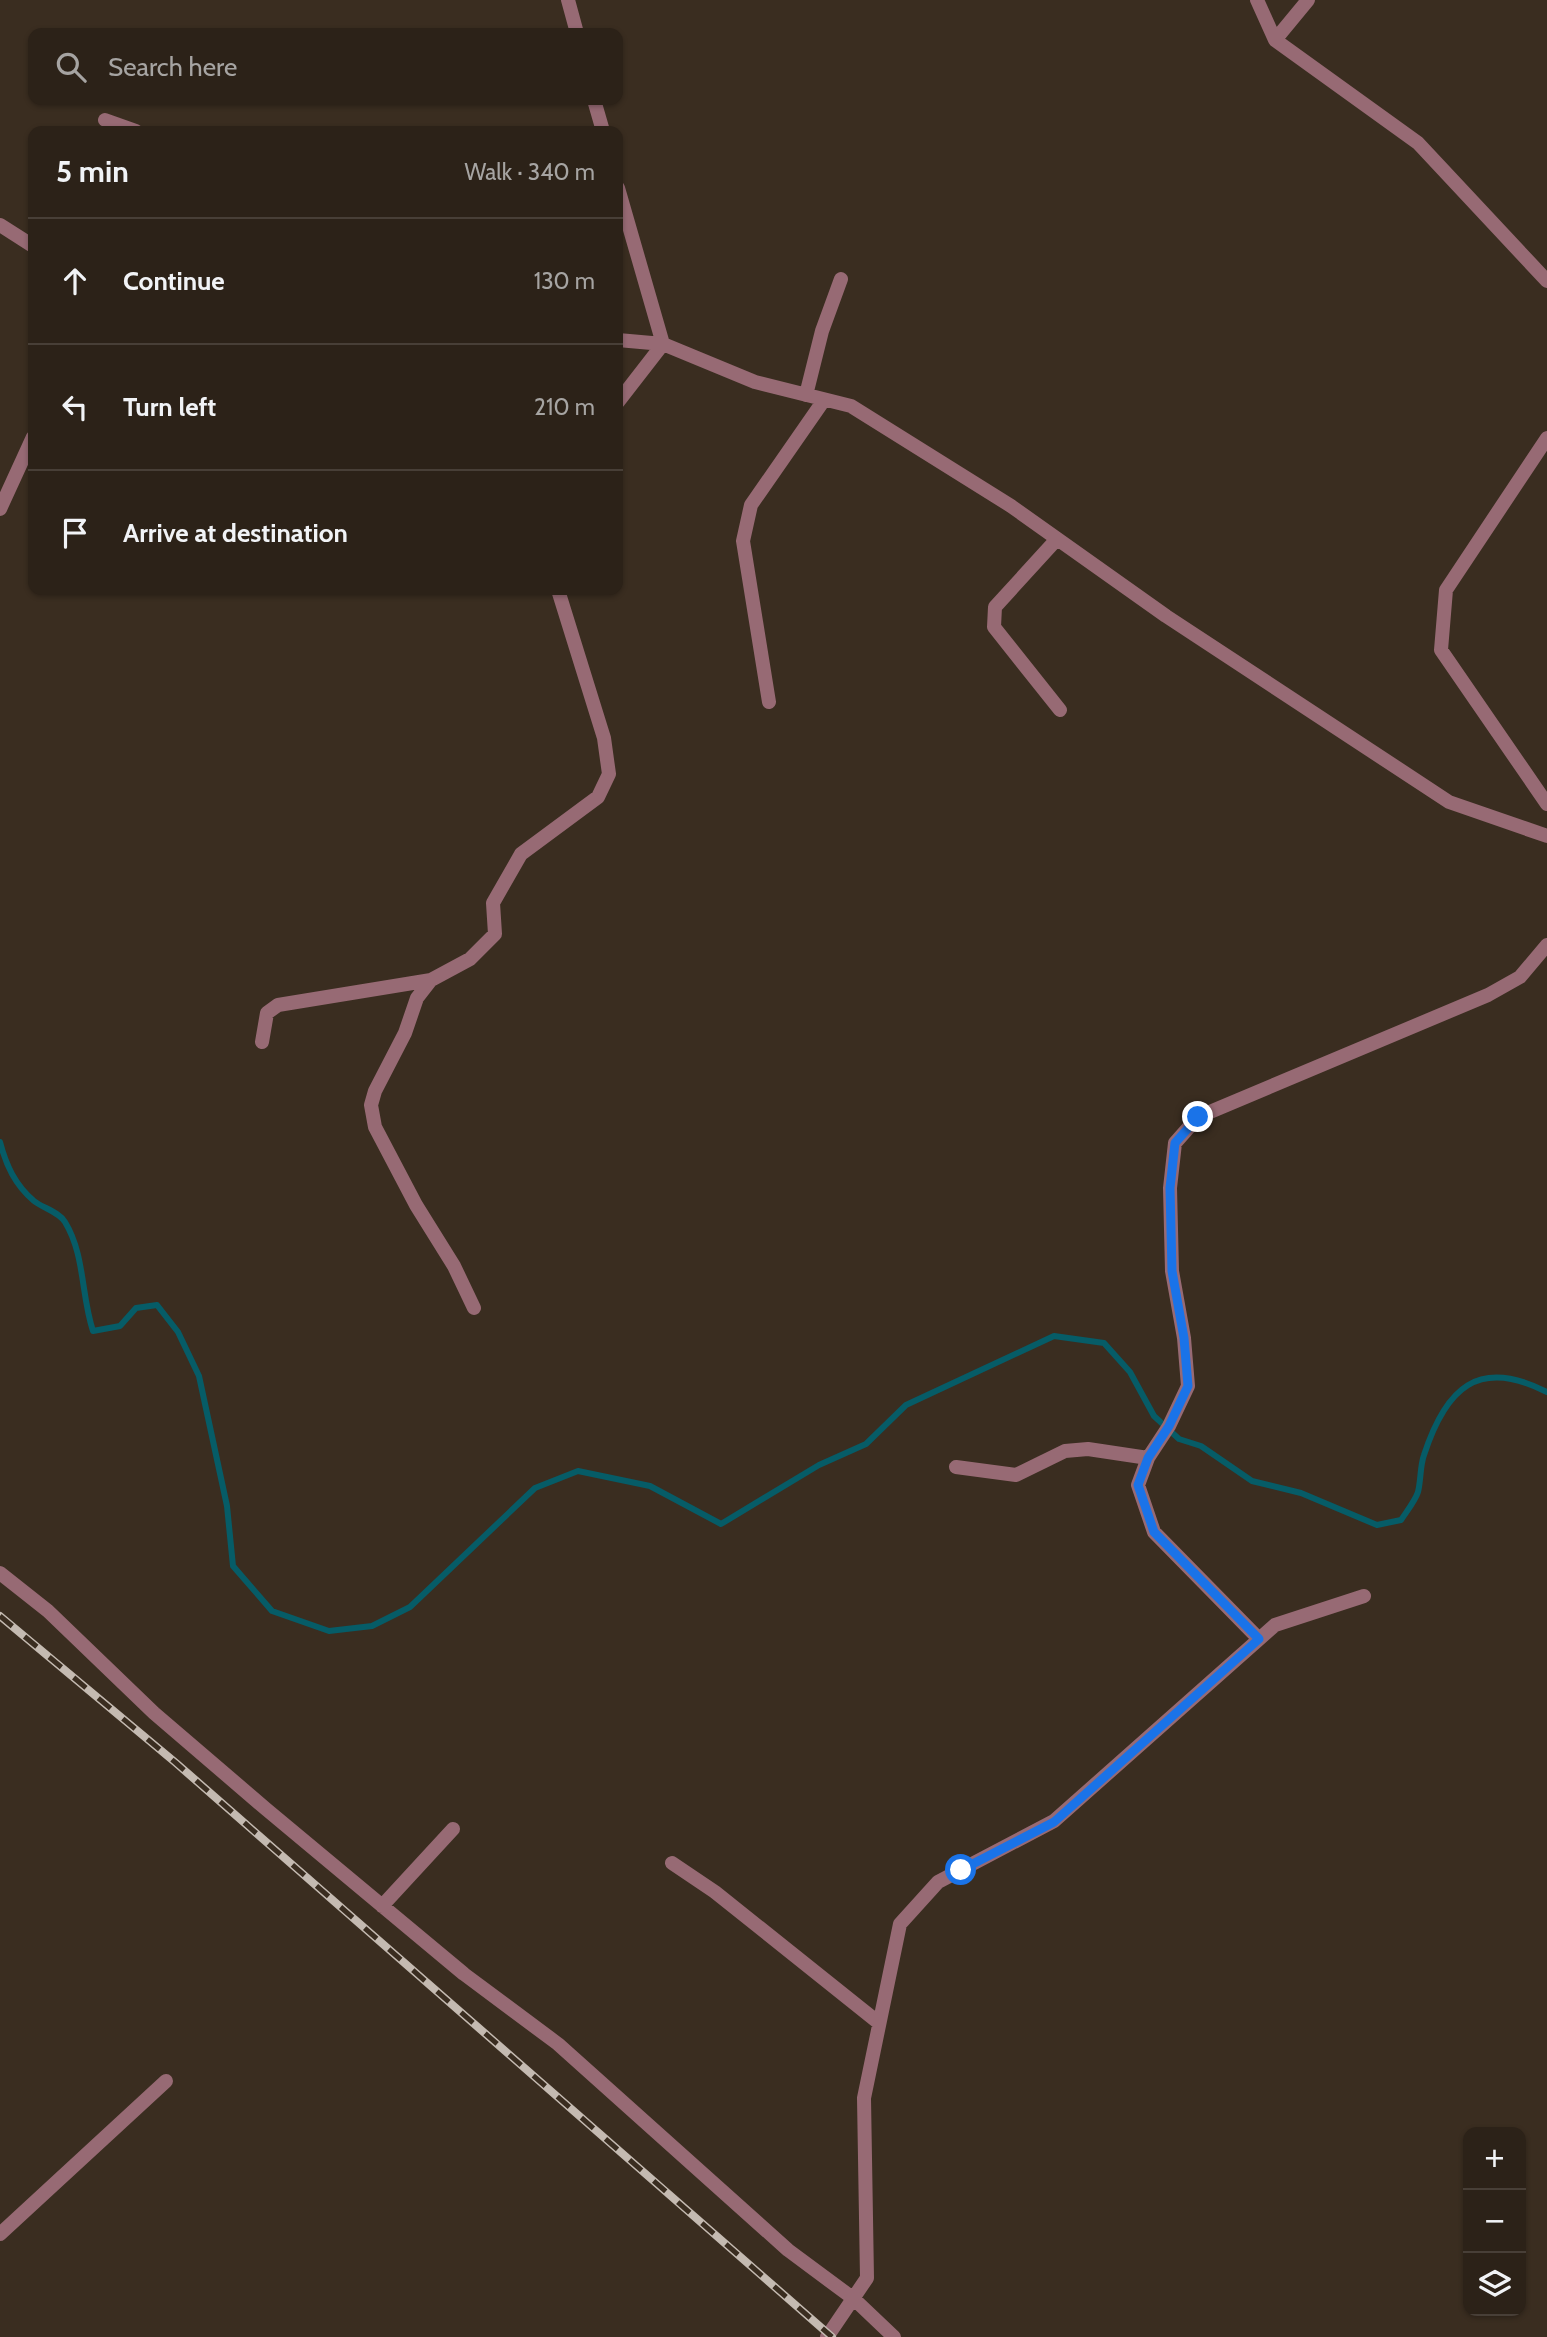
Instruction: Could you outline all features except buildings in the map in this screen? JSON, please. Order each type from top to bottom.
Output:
[{"type":"street","points":[[568,0],[576,28]]},
{"type":"street","points":[[1257,0],[1275,40],[1419,143],[1547,281]]},
{"type":"street","points":[[1275,40],[1308,0]]},
{"type":"street","points":[[595,105],[602,126]]},
{"type":"street","points":[[105,120],[122,126]]},
{"type":"street","points":[[623,205],[663,344]]},
{"type":"street","points":[[0,225],[28,243]]},
{"type":"street","points":[[806,395],[822,331],[841,279]]},
{"type":"street","points":[[623,340],[663,344],[755,382],[851,406],[939,460],[1166,616],[1449,802],[1547,836]]},
{"type":"street","points":[[623,396],[663,344]]},
{"type":"street","points":[[769,702],[743,541],[751,505],[824,400]]},
{"type":"street","points":[[1547,438],[1446,590],[1441,650],[1547,804]]},
{"type":"street","points":[[0,509],[28,448]]},
{"type":"street","points":[[1057,539],[995,607],[993,618],[999,635],[1060,710]]},
{"type":"street","points":[[262,1042],[267,1013],[278,1005],[431,979],[470,959],[495,934],[493,903],[521,854],[598,797],[609,774],[604,738],[560,595]]},
{"type":"street","points":[[1259,1639],[1154,1532],[1138,1485],[1148,1458],[1169,1426],[1188,1386],[1184,1338],[1172,1271],[1170,1188],[1175,1143],[1198,1117],[1488,995],[1520,977],[1547,945]]},
{"type":"street","points":[[431,979],[417,998],[371,1105],[375,1126],[416,1205],[454,1266],[474,1308]]},
{"type":"street","points":[[956,1467],[1016,1475],[1065,1451],[1088,1449],[1148,1458]]},
{"type":"street","points":[[0,1573],[48,1611],[154,1713],[464,1974],[558,2044],[788,2250],[854,2299],[894,2337]]},
{"type":"street","points":[[827,2337],[867,2278],[864,2098],[900,1924],[938,1882],[1054,1822],[1275,1625],[1364,1596]]},
{"type":"street","points":[[382,1906],[453,1829]]},
{"type":"street","points":[[673,1863],[715,1892],[880,2023]]},
{"type":"street","points":[[0,2234],[166,2081]]},
{"type":"waterway","points":[[0,1142],[16,1181],[34,1201],[65,1222],[76,1248],[93,1331],[120,1326],[136,1308],[157,1305],[178,1332],[199,1376],[227,1506],[233,1566],[272,1611],[329,1631],[372,1626],[410,1607],[535,1488],[578,1471],[650,1486],[721,1524],[819,1465],[866,1444],[906,1405],[1054,1336],[1104,1343],[1130,1372],[1154,1416],[1179,1439],[1201,1446],[1252,1481],[1301,1493],[1377,1525],[1401,1520],[1411,1506],[1418,1492],[1423,1459],[1433,1432],[1454,1396],[1468,1385],[1484,1379],[1502,1378],[1523,1382],[1547,1392]]},
{"type":"railway","points":[[0,1616],[176,1763],[832,2337]]},
{"type":"route","points":[[961,1870],[1054,1822],[1259,1639],[1154,1532],[1138,1485],[1148,1458],[1169,1426],[1188,1386],[1184,1338],[1172,1271],[1170,1188],[1175,1143],[1198,1117]]}]
